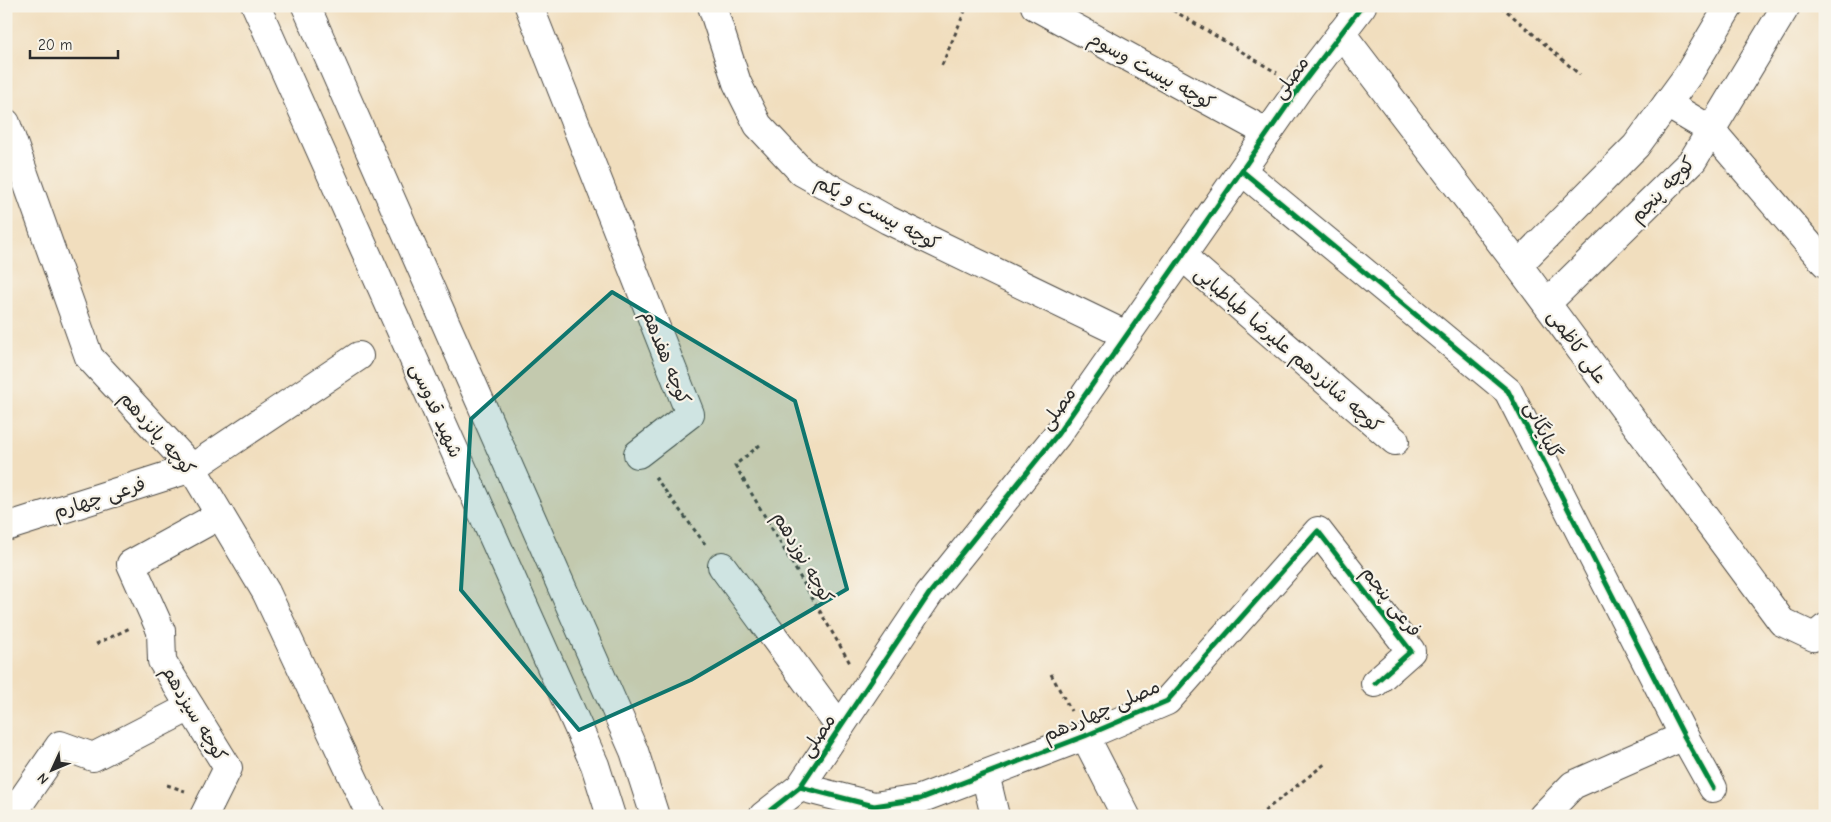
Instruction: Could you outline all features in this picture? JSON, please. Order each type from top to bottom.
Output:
[{"type":"street","name":"شهید قدوسی","points":[[256,6],[595,765],[611,816]]},
{"type":"street","points":[[306,6],[634,751],[655,816]]},
{"type":"street","name":"کوچه هفدهم","points":[[529,6],[690,414],[638,454]]},
{"type":"street","name":"کوچه بیست و یکم","points":[[712,6],[737,82],[758,125],[802,172],[888,220],[1126,335]]},
{"type":"street","name":"کوچه بیست وسوم","points":[[1036,6],[1268,133]]},
{"type":"street","name":"مصلی","points":[[763,816],[800,787],[929,594],[1057,435],[1300,87],[1362,6]]},
{"type":"street","points":[[1518,265],[1636,146],[1688,75],[1729,6]]},
{"type":"street","name":"کوچه پنجم","points":[[1547,303],[1693,160],[1786,6]]},
{"type":"street","name":"علی کاظمی","points":[[1341,33],[1547,303],[1782,622],[1814,637],[1825,628]]},
{"type":"street","points":[[1666,104],[1711,130],[1825,263]]},
{"type":"street","name":"کوچه پانزدهم","points":[[6,123],[89,357],[192,468],[266,592],[371,816]]},
{"type":"street","name":"گلپایگانی","points":[[1242,170],[1508,391],[1684,736],[1713,788]]},
{"type":"street","name":"کوچه شانزدهم علیرضا طباطبایی","points":[[1182,256],[1396,441]]},
{"type":"street","name":"فرعی چهارم","points":[[6,527],[192,468],[359,356]]},
{"type":"street","name":"کوچه سیزدهم","points":[[204,816],[228,768],[162,661],[161,631],[131,564],[220,515]]},
{"type":"street","name":"فرعی پنجم","points":[[1318,531],[1411,651],[1375,683]]},
{"type":"street","name":"مصلی چهاردهم","points":[[800,787],[874,806],[920,798],[1085,736],[1167,701],[1318,531]]},
{"type":"street","points":[[722,566],[840,727]]},
{"type":"street","points":[[11,816],[60,745],[93,757],[190,706]]},
{"type":"street","points":[[1085,736],[1126,816]]},
{"type":"street","points":[[1543,816],[1573,785],[1684,736]]},
{"type":"street","points":[[985,774],[994,816]]},
{"type":"path","points":[[942,65],[967,6]]},
{"type":"path","points":[[1166,6],[1300,87]]},
{"type":"path","points":[[1501,6],[1580,75]]},
{"type":"path","points":[[638,454],[722,566]]},
{"type":"path","points":[[96,644],[155,615]]},
{"type":"path","points":[[1051,674],[1085,736]]},
{"type":"path","points":[[1258,816],[1326,763]]},
{"type":"highlighted area","points":[[612,292],[795,401],[847,589],[691,680],[579,730],[461,590],[471,419]]},
{"type":"cycle path","points":[[763,816],[800,787],[929,594],[1057,435],[1300,87],[1362,6]]},
{"type":"cycle path","points":[[1242,171],[1508,391],[1684,736],[1713,788]]},
{"type":"cycle path","points":[[800,787],[874,806],[920,799],[1085,736],[1167,701],[1318,531],[1411,651],[1375,683]]}]
